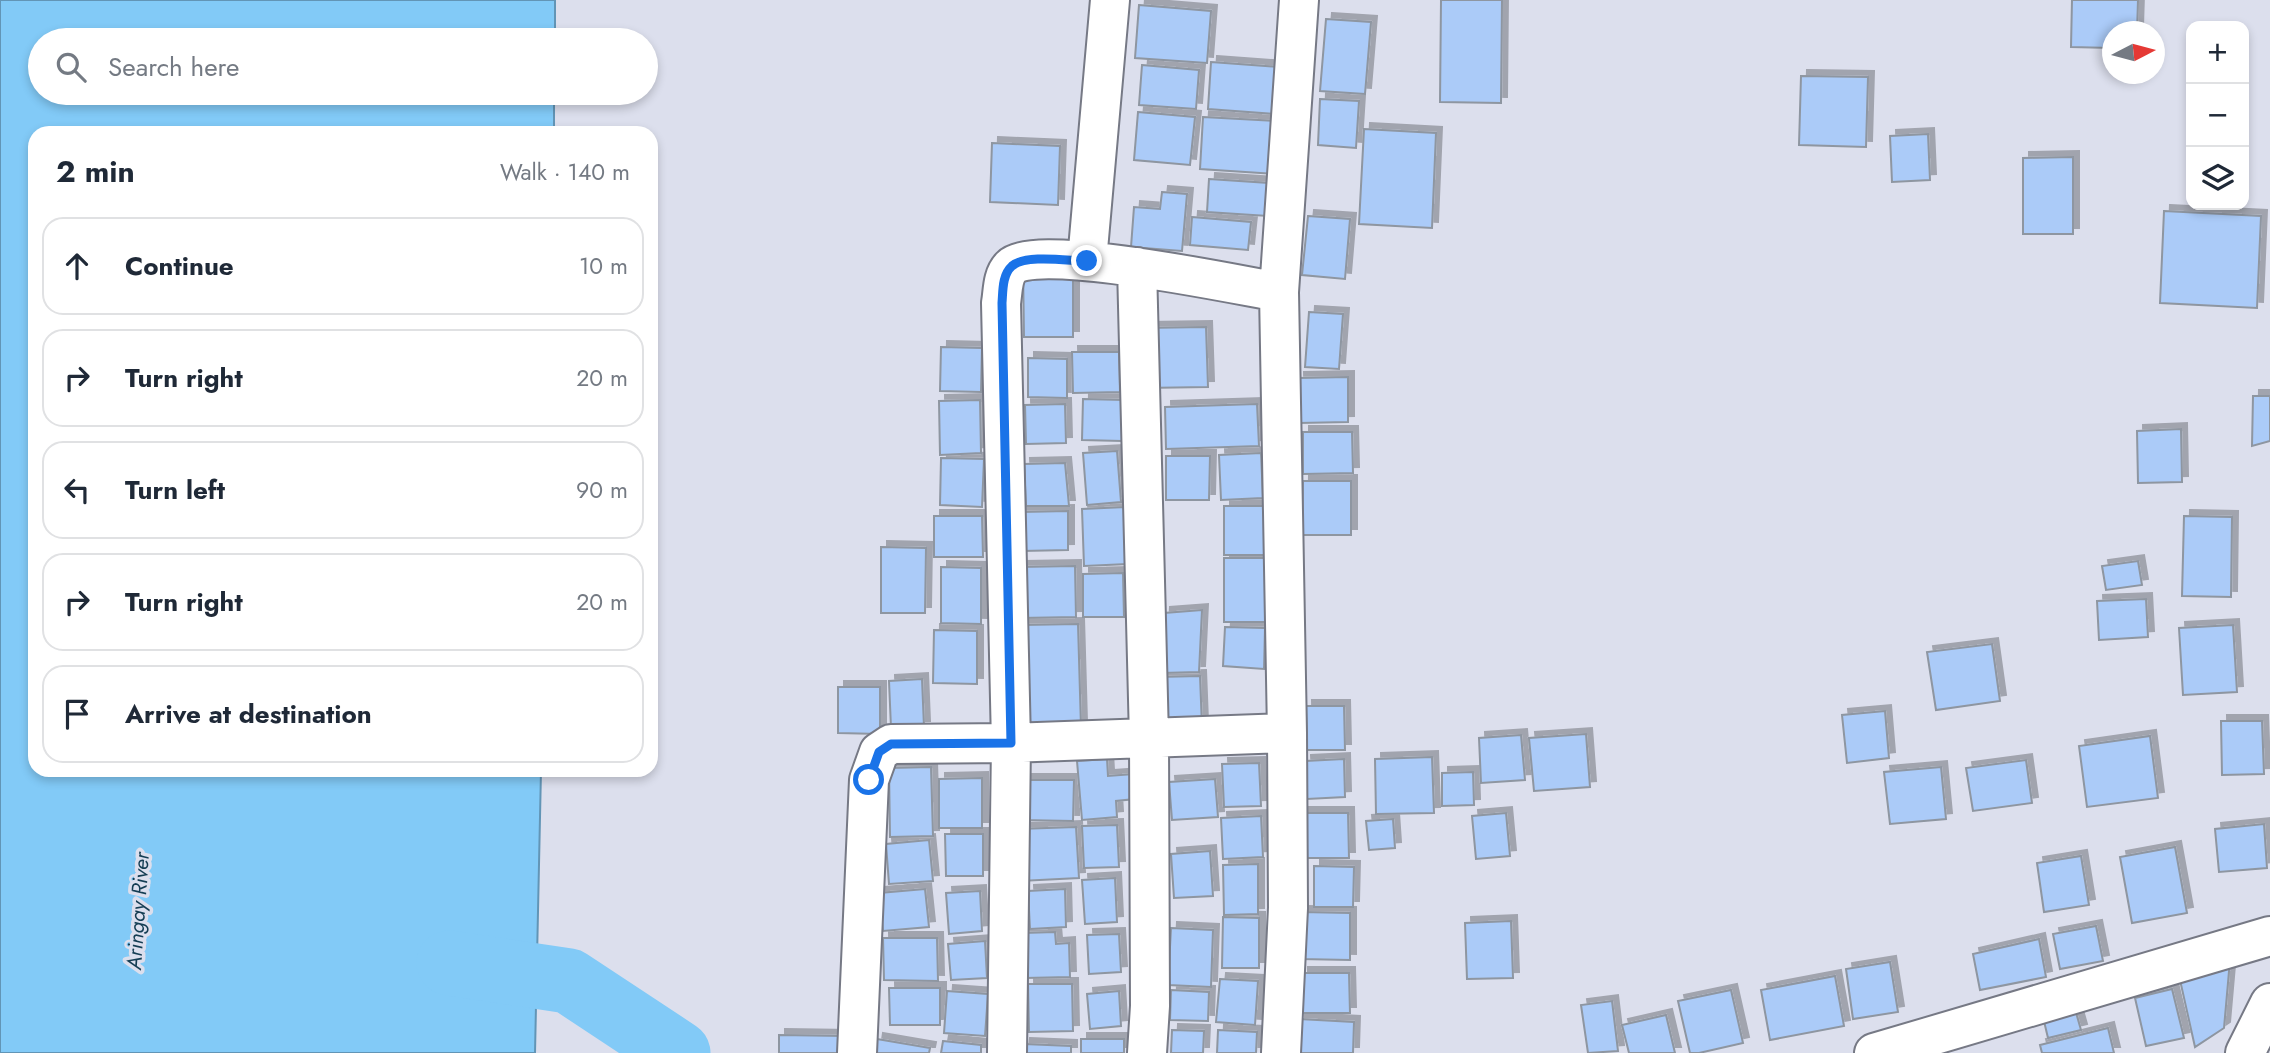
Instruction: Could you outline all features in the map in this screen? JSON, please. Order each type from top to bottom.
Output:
[{"type":"street","points":[[1087,261],[1110,0]]},
{"type":"street","points":[[1281,1053],[1288,908],[1279,292],[1299,0]]},
{"type":"street","points":[[1007,1053],[1011,743],[1002,317],[1004,279],[1012,267],[1027,260],[1087,261],[1279,292]]},
{"type":"street","points":[[1136,267],[1149,738],[1150,1006],[1147,1053]]},
{"type":"street","points":[[857,1053],[869,780],[879,752],[891,744],[1011,743],[1287,733]]},
{"type":"street","points":[[1874,1053],[2270,936]]},
{"type":"street","points":[[2245,1053],[2270,1003]]},
{"type":"water","name":"Aringay River","points":[[0,0],[555,0],[555,28],[28,28],[28,105],[554,105],[554,126],[28,126],[28,777],[541,777],[535,1053],[0,1053]]},
{"type":"building","points":[[1441,0],[1502,0],[1501,103],[1440,102]]},
{"type":"building","points":[[2072,0],[2138,0],[2137,21],[2102,21],[2102,48],[2071,47]]},
{"type":"building","points":[[1139,5],[1211,11],[1207,63],[1135,58]]},
{"type":"building","points":[[1326,19],[1371,22],[1365,94],[1320,91]]},
{"type":"building","points":[[1211,62],[1279,67],[1276,114],[1208,109]]},
{"type":"building","points":[[1142,65],[1199,70],[1196,109],[1139,105]]},
{"type":"building","points":[[1801,76],[1868,77],[1866,147],[1799,145]]},
{"type":"building","points":[[1320,99],[1359,101],[1356,148],[1318,145]]},
{"type":"building","points":[[1138,112],[1195,117],[1190,165],[1134,160]]},
{"type":"building","points":[[1203,117],[1277,121],[1274,174],[1200,169]]},
{"type":"building","points":[[1364,129],[1436,133],[1432,228],[1359,224]]},
{"type":"building","points":[[1928,134],[1930,180],[1892,182],[1890,136]]},
{"type":"building","points":[[992,143],[1060,146],[1058,205],[990,202]]},
{"type":"building","points":[[2073,157],[2073,234],[2023,234],[2023,158]]},
{"type":"building","points":[[1209,179],[1269,183],[1268,216],[1207,212]]},
{"type":"building","points":[[1162,192],[1187,194],[1182,251],[1131,247],[1134,207],[1160,209]]},
{"type":"building","points":[[2164,211],[2261,216],[2257,308],[2160,303]]},
{"type":"building","points":[[1308,216],[1350,219],[1345,279],[1302,275]]},
{"type":"building","points":[[1192,217],[1251,222],[1248,250],[1190,245]]},
{"type":"building","points":[[1023,267],[1073,267],[1073,337],[1024,337]]},
{"type":"building","points":[[1309,312],[1343,314],[1339,369],[1305,367]]},
{"type":"building","points":[[1206,327],[1208,387],[1143,388],[1142,328]]},
{"type":"building","points":[[941,347],[982,348],[981,392],[940,391]]},
{"type":"building","points":[[1072,352],[1119,352],[1120,392],[1073,393]]},
{"type":"building","points":[[1028,358],[1067,359],[1067,398],[1028,397]]},
{"type":"building","points":[[1348,377],[1348,422],[1299,423],[1298,378]]},
{"type":"building","points":[[2253,396],[2270,396],[2270,441],[2252,446]]},
{"type":"building","points":[[1083,399],[1124,400],[1122,441],[1082,440]]},
{"type":"building","points":[[980,400],[981,453],[940,455],[939,401]]},
{"type":"building","points":[[1065,404],[1066,443],[1026,444],[1025,405]]},
{"type":"building","points":[[1257,404],[1259,446],[1166,449],[1165,407]]},
{"type":"building","points":[[2181,429],[2182,482],[2138,483],[2137,431]]},
{"type":"building","points":[[1303,432],[1352,432],[1353,473],[1303,474]]},
{"type":"building","points":[[1117,451],[1121,502],[1087,505],[1083,453]]},
{"type":"building","points":[[1261,453],[1263,498],[1221,500],[1219,455]]},
{"type":"building","points":[[1166,456],[1210,456],[1209,500],[1166,500]]},
{"type":"building","points":[[941,458],[984,459],[982,507],[940,505]]},
{"type":"building","points":[[1065,463],[1069,506],[1026,506],[1024,464]]},
{"type":"building","points":[[1303,481],[1351,481],[1351,535],[1302,535]]},
{"type":"building","points":[[1224,506],[1270,506],[1270,555],[1224,555]]},
{"type":"building","points":[[1126,507],[1128,564],[1084,566],[1082,509]]},
{"type":"building","points":[[1068,511],[1068,550],[1022,551],[1021,512]]},
{"type":"building","points":[[934,516],[982,516],[983,557],[934,557]]},
{"type":"building","points":[[2184,516],[2232,517],[2231,597],[2182,596]]},
{"type":"building","points":[[881,547],[926,548],[925,613],[881,613]]},
{"type":"building","points":[[1224,558],[1271,558],[1271,622],[1224,622]]},
{"type":"building","points":[[2138,561],[2142,585],[2106,590],[2102,566]]},
{"type":"building","points":[[1075,566],[1076,617],[1020,618],[1018,567]]},
{"type":"building","points":[[941,567],[981,568],[981,624],[941,623]]},
{"type":"building","points":[[1123,573],[1124,617],[1083,617],[1083,574]]},
{"type":"building","points":[[2146,599],[2148,637],[2099,640],[2097,601]]},
{"type":"building","points":[[1202,610],[1199,672],[1161,673],[1164,613]]},
{"type":"building","points":[[1078,624],[1081,728],[1025,729],[1022,625]]},
{"type":"building","points":[[2233,625],[2237,692],[2183,695],[2179,628]]},
{"type":"building","points":[[1225,627],[1265,628],[1264,669],[1223,666]]},
{"type":"building","points":[[934,630],[977,631],[977,684],[933,683]]},
{"type":"building","points":[[1992,644],[2000,701],[1936,710],[1927,652]]},
{"type":"building","points":[[1200,676],[1202,727],[1159,729],[1157,677]]},
{"type":"building","points":[[922,679],[924,727],[891,728],[889,681]]},
{"type":"building","points":[[838,687],[880,687],[880,734],[838,733]]},
{"type":"building","points":[[1306,706],[1344,706],[1345,750],[1307,750]]},
{"type":"building","points":[[1885,711],[1889,758],[1847,763],[1842,715]]},
{"type":"building","points":[[2221,721],[2262,721],[2264,774],[2222,775]]},
{"type":"building","points":[[1586,734],[1590,787],[1534,791],[1529,738]]},
{"type":"building","points":[[1521,735],[1525,780],[1481,783],[1479,738]]},
{"type":"building","points":[[2150,736],[2158,798],[2087,807],[2079,746]]},
{"type":"building","points":[[1432,757],[1434,813],[1376,814],[1375,759]]},
{"type":"building","points":[[1107,759],[1108,776],[1134,774],[1135,799],[1116,801],[1117,817],[1082,820],[1077,761]]},
{"type":"building","points":[[1344,759],[1345,797],[1307,799],[1305,761]]},
{"type":"building","points":[[2026,760],[2032,803],[1973,811],[1966,768]]},
{"type":"building","points":[[1259,763],[1261,806],[1224,807],[1222,764]]},
{"type":"building","points":[[931,767],[933,836],[890,837],[889,768]]},
{"type":"building","points":[[1941,767],[1946,819],[1890,824],[1884,772]]},
{"type":"building","points":[[1473,772],[1474,805],[1442,806],[1442,773]]},
{"type":"building","points":[[982,778],[982,828],[939,828],[939,779]]},
{"type":"building","points":[[1215,779],[1218,817],[1172,820],[1169,782]]},
{"type":"building","points":[[1021,780],[1074,780],[1073,821],[1021,820]]},
{"type":"building","points":[[1302,813],[1348,813],[1349,858],[1302,858]]},
{"type":"building","points":[[1506,813],[1510,856],[1476,859],[1472,816]]},
{"type":"building","points":[[1261,816],[1263,857],[1223,859],[1221,818]]},
{"type":"building","points":[[1393,819],[1395,848],[1369,850],[1366,821]]},
{"type":"building","points":[[2264,824],[2267,868],[2219,872],[2215,829]]},
{"type":"building","points":[[1117,825],[1119,867],[1084,868],[1082,826]]},
{"type":"building","points":[[1076,827],[1079,878],[1020,881],[1018,829]]},
{"type":"building","points":[[945,834],[983,834],[983,876],[946,876]]},
{"type":"building","points":[[929,840],[933,881],[889,884],[886,844]]},
{"type":"building","points":[[2175,847],[2187,913],[2132,923],[2120,857]]},
{"type":"building","points":[[1210,851],[1213,896],[1174,898],[1171,854]]},
{"type":"building","points":[[2081,856],[2089,905],[2044,912],[2037,863]]},
{"type":"building","points":[[1258,864],[1258,914],[1224,915],[1223,865]]},
{"type":"building","points":[[1314,866],[1354,867],[1353,907],[1314,907]]},
{"type":"building","points":[[1115,878],[1117,922],[1085,924],[1082,880]]},
{"type":"building","points":[[925,889],[929,927],[883,931],[879,893]]},
{"type":"building","points":[[1065,889],[1066,927],[1030,929],[1028,891]]},
{"type":"building","points":[[980,891],[982,931],[949,934],[946,893]]},
{"type":"building","points":[[1301,912],[1350,913],[1350,960],[1300,959]]},
{"type":"building","points":[[1223,917],[1259,918],[1259,968],[1222,968]]},
{"type":"building","points":[[1511,921],[1513,978],[1467,979],[1465,923]]},
{"type":"building","points":[[2096,926],[2103,961],[2060,969],[2053,934]]},
{"type":"building","points":[[1171,928],[1213,930],[1211,987],[1168,985]]},
{"type":"building","points":[[1055,932],[1056,944],[1069,943],[1070,977],[1025,978],[1023,933]]},
{"type":"building","points":[[1119,934],[1121,972],[1089,974],[1087,935]]},
{"type":"building","points":[[883,938],[937,938],[938,981],[884,980]]},
{"type":"building","points":[[2039,939],[2046,977],[1980,990],[1973,954]]},
{"type":"building","points":[[985,941],[987,978],[951,980],[948,944]]},
{"type":"building","points":[[2230,960],[2224,1028],[2195,1047],[2178,971]]},
{"type":"building","points":[[1890,962],[1898,1012],[1853,1019],[1846,969]]},
{"type":"building","points":[[1302,973],[1349,973],[1350,1013],[1302,1013]]},
{"type":"building","points":[[1835,976],[1844,1026],[1770,1040],[1761,990]]},
{"type":"building","points":[[1220,979],[1258,981],[1255,1025],[1216,1022]]},
{"type":"building","points":[[1028,984],[1072,984],[1073,1031],[1029,1032]]},
{"type":"building","points":[[889,988],[940,988],[940,1025],[890,1025]]},
{"type":"building","points":[[2172,989],[2184,1038],[2146,1046],[2135,998]]},
{"type":"building","points":[[1171,990],[1209,992],[1208,1021],[1170,1020]]},
{"type":"building","points":[[1731,990],[1743,1043],[1690,1053],[1678,1001]]},
{"type":"building","points":[[947,991],[988,994],[985,1036],[944,1033]]},
{"type":"building","points":[[1119,991],[1121,1026],[1090,1029],[1087,994]]},
{"type":"building","points":[[1612,1001],[1618,1051],[1588,1053],[1581,1005]]},
{"type":"building","points":[[2075,1009],[2081,1030],[2048,1038],[2043,1017]]},
{"type":"building","points":[[1666,1015],[1675,1053],[1629,1053],[1622,1025]]},
{"type":"building","points":[[1299,1019],[1354,1022],[1353,1053],[1297,1053]]},
{"type":"building","points":[[2108,1028],[2114,1053],[2042,1053],[2040,1045]]},
{"type":"building","points":[[1172,1030],[1204,1031],[1203,1053],[1171,1053]]},
{"type":"building","points":[[1218,1030],[1257,1032],[1256,1053],[1217,1053]]},
{"type":"building","points":[[779,1035],[845,1036],[844,1053],[779,1053]]},
{"type":"building","points":[[877,1039],[930,1048],[929,1053],[875,1053]]},
{"type":"building","points":[[1081,1039],[1124,1039],[1124,1053],[1081,1053]]},
{"type":"building","points":[[943,1041],[981,1045],[981,1053],[941,1053]]},
{"type":"building","points":[[1024,1044],[1071,1046],[1071,1053],[1023,1053]]},
{"type":"waterway","points":[[449,963],[569,981],[678,1053]]},
{"type":"route","points":[[869,780],[879,752],[891,744],[1011,743],[1002,303],[1004,279],[1012,267],[1027,260],[1087,261]]}]
